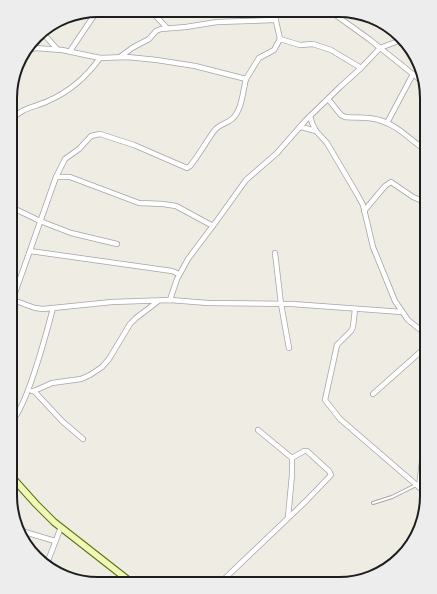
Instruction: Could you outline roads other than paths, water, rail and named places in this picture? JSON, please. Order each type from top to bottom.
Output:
[{"type":"street","points":[[70,51],[93,17]]},
{"type":"street","points":[[157,17],[167,28]]},
{"type":"street","points":[[17,288],[56,177],[65,159],[79,149],[91,136],[100,134],[134,145],[187,168],[190,166],[216,129],[232,119],[237,112],[246,79],[259,58],[274,50],[280,39],[275,17]]},
{"type":"street","points":[[339,17],[369,38],[417,77]]},
{"type":"street","points":[[120,57],[132,48],[149,39],[156,31],[161,29],[217,22],[275,20]]},
{"type":"street","points":[[45,36],[57,49]]},
{"type":"street","points":[[280,39],[300,45],[312,44],[331,50],[361,68]]},
{"type":"street","points":[[170,300],[179,274],[198,244],[246,180],[277,153],[310,116],[380,48],[397,41]]},
{"type":"street","points":[[34,48],[57,49],[100,58],[120,57],[175,62],[246,79]]},
{"type":"street","points":[[17,113],[25,108],[47,102],[63,94],[88,74],[100,58]]},
{"type":"street","points":[[387,123],[413,74]]},
{"type":"street","points":[[328,99],[341,115],[345,117],[370,118],[387,123],[397,128],[420,146]]},
{"type":"street","points":[[310,116],[316,131],[327,143],[358,194],[364,210],[368,232],[373,247],[395,301],[408,320],[420,329]]},
{"type":"street","points":[[301,127],[316,131]]},
{"type":"street","points":[[56,177],[70,178],[139,203],[176,206],[213,226]]},
{"type":"street","points":[[364,210],[385,186],[391,182],[420,200]]},
{"type":"street","points":[[17,210],[71,233],[117,244]]},
{"type":"street","points":[[30,251],[172,271],[179,274]]},
{"type":"street","points":[[275,253],[281,304],[289,348]]},
{"type":"street","points":[[17,301],[35,308],[53,308],[112,302],[170,300],[208,303],[281,304],[402,312]]},
{"type":"street","points":[[28,390],[34,391],[52,383],[81,379],[102,367],[113,353],[130,324],[158,301]]},
{"type":"street","points":[[17,414],[28,390],[53,308]]},
{"type":"street","points":[[355,309],[353,327],[337,345],[325,400],[340,419],[418,486],[420,476]]},
{"type":"street","points":[[373,394],[420,352]]},
{"type":"street","points":[[34,391],[62,421],[83,439]]},
{"type":"street","points":[[258,430],[292,458]]},
{"type":"street","points":[[226,577],[331,475],[329,471],[307,451],[299,453],[292,458]]},
{"type":"street","points":[[288,517],[292,458]]},
{"type":"street","points":[[17,483],[61,528],[124,577]]},
{"type":"street","points":[[48,559],[61,528]]},
{"type":"street","points":[[25,532],[55,541]]},
{"type":"lane","points":[[373,503],[418,486]]}]
